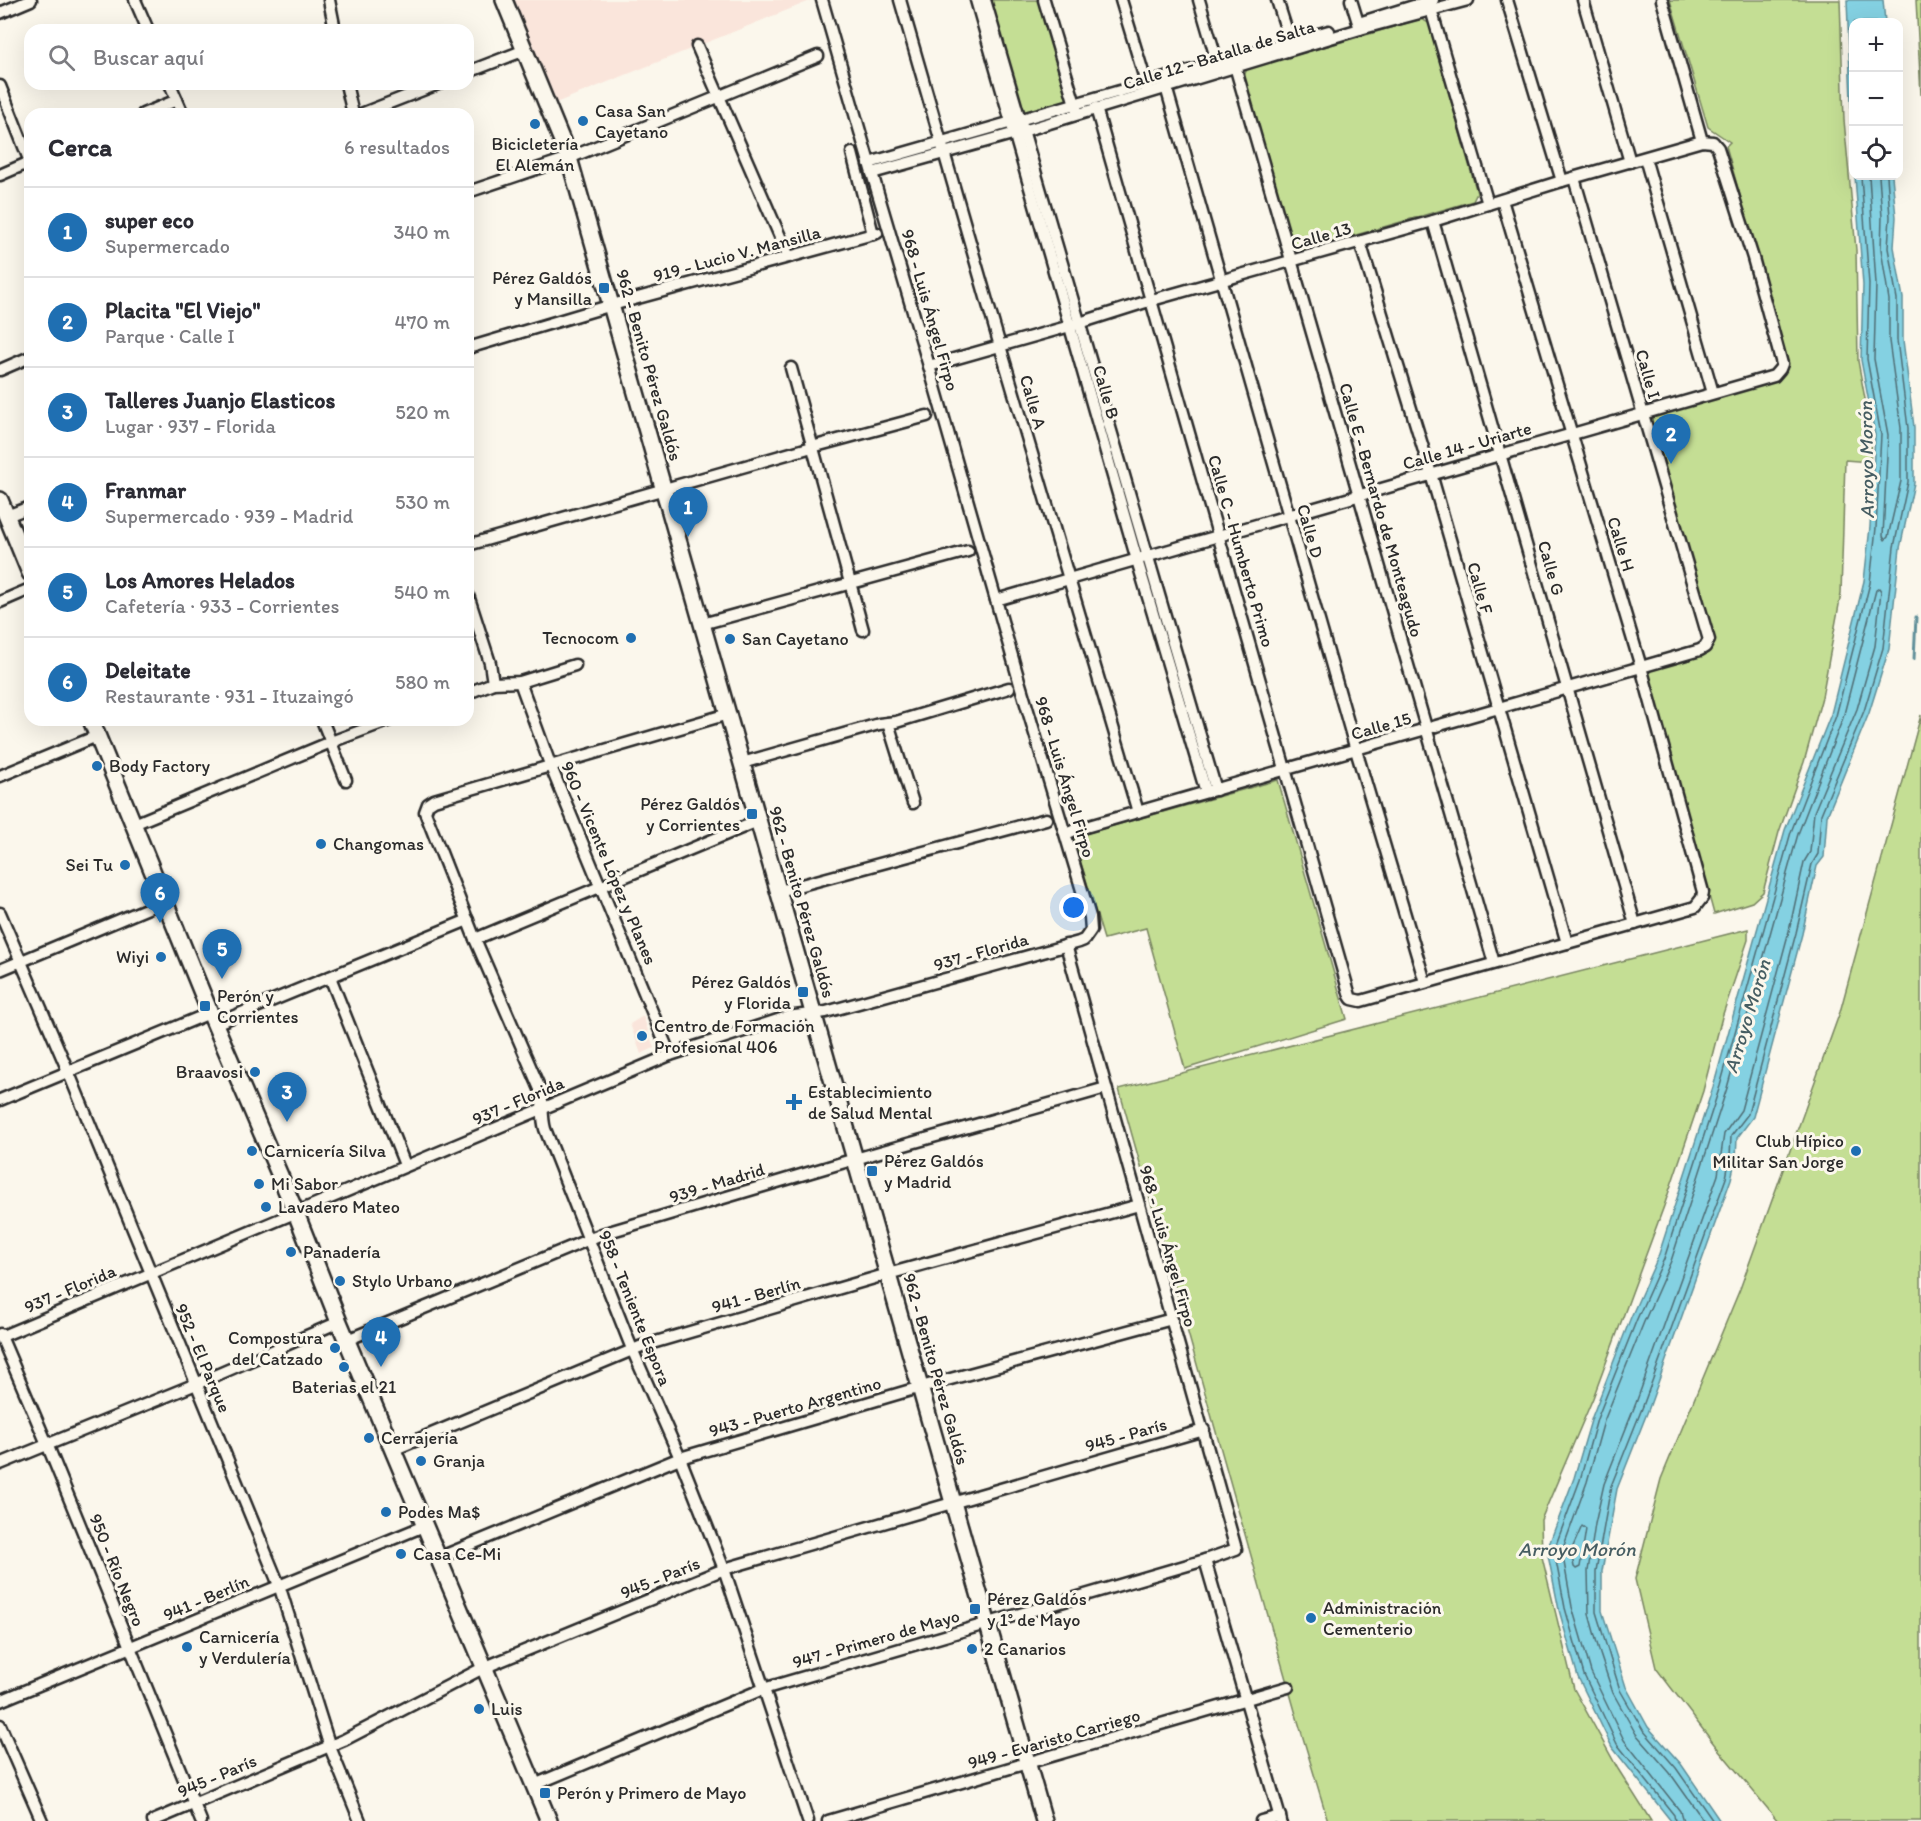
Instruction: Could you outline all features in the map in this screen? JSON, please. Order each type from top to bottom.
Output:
[{"type":"main road","name":"962 - Benito Pérez Galdós","points":[[504,0],[569,158],[1044,1821]]},
{"type":"main road","points":[[0,500],[24,558]]},
{"type":"main road","points":[[93,726],[483,1668],[549,1821]]},
{"type":"street","points":[[0,13],[31,0]]},
{"type":"street","points":[[135,0],[145,24]]},
{"type":"street","points":[[329,0],[334,24]]},
{"type":"street","name":"968 - Luis Ángel Firpo","points":[[822,0],[1092,923],[1091,930],[1084,940],[1066,945],[1236,1549]]},
{"type":"street","name":"Calle A","points":[[900,0],[1068,580],[1138,812]]},
{"type":"street","name":"Calle B","points":[[976,0],[1017,127],[1211,791]]},
{"type":"street","name":"Calle B","points":[[985,0],[1017,127]]},
{"type":"street","points":[[1044,0],[1076,109]]},
{"type":"street","points":[[1121,0],[1148,88]]},
{"type":"street","points":[[1199,0],[1219,67]]},
{"type":"street","points":[[1277,0],[1292,47]]},
{"type":"street","points":[[1351,0],[1359,26]]},
{"type":"street","name":"Calle 12 - Batalla de Salta","points":[[1076,109],[1096,108],[1148,88],[1166,87],[1219,67],[1235,66],[1430,3],[1468,0]]},
{"type":"street","points":[[1507,0],[1562,181]]},
{"type":"street","points":[[1583,0],[1630,162]]},
{"type":"street","points":[[1662,0],[1702,141]]},
{"type":"street","points":[[1430,3],[1488,204]]},
{"type":"street","points":[[697,46],[789,257]]},
{"type":"street","name":"Calle 12 - Batalla de Salta","points":[[870,168],[1292,47]]},
{"type":"street","points":[[474,70],[525,50]]},
{"type":"street","points":[[474,190],[569,158],[818,56]]},
{"type":"street","name":"Calle E - Bernardo de Monteagudo","points":[[1235,66],[1494,963]]},
{"type":"street","points":[[0,86],[24,147]]},
{"type":"street","name":"Calle D","points":[[1166,87],[1220,281],[1425,982]]},
{"type":"street","points":[[173,90],[180,108]]},
{"type":"street","points":[[347,90],[351,108]]},
{"type":"street","points":[[376,108],[422,90]]},
{"type":"street","points":[[158,108],[177,100]]},
{"type":"street","name":"Calle C - Humberto Primo","points":[[1096,108],[1350,996],[1356,1001],[1361,1001],[1425,982]]},
{"type":"street","name":"Calle 13","points":[[930,366],[1702,141]]},
{"type":"street","name":"Calle 14 - Uriarte","points":[[996,600],[1289,517],[1359,494],[1642,412],[1774,376],[1782,364],[1753,258],[1718,148],[1713,142],[1702,141]]},
{"type":"street","name":"919 - Lucio V. Mansilla","points":[[474,346],[612,305],[875,234],[852,153]]},
{"type":"street","points":[[1645,158],[1713,393]]},
{"type":"street","points":[[0,175],[24,165]]},
{"type":"street","name":"Calle I","points":[[1574,178],[1709,640],[1705,647]]},
{"type":"street","name":"Calle H","points":[[1502,200],[1641,667],[1703,892],[1702,898],[1695,907],[1635,924]]},
{"type":"street","name":"Calle G","points":[[1433,221],[1635,924]]},
{"type":"street","name":"Calle F","points":[[1360,242],[1431,474],[1567,943]]},
{"type":"street","points":[[0,370],[24,360]]},
{"type":"street","points":[[790,368],[862,630]]},
{"type":"street","points":[[474,543],[927,416]]},
{"type":"street","points":[[7,516],[24,509]]},
{"type":"street","points":[[702,624],[968,551]]},
{"type":"street","points":[[0,602],[24,592]]},
{"type":"street","points":[[474,614],[490,663],[493,683]]},
{"type":"street","name":"Calle 15","points":[[1066,834],[1705,647]]},
{"type":"street","points":[[474,691],[493,683],[520,682],[575,665]]},
{"type":"street","name":"960 - Vicente López y Planes","points":[[520,682],[551,767],[670,1055]]},
{"type":"street","points":[[742,763],[1009,688]]},
{"type":"street","points":[[551,767],[728,714]]},
{"type":"street","points":[[888,723],[913,804]]},
{"type":"street","points":[[324,726],[346,780]]},
{"type":"street","points":[[134,824],[374,726]]},
{"type":"street","points":[[0,776],[97,736]]},
{"type":"street","name":"958 - Teniente Espora","points":[[551,767],[434,800],[428,804],[425,812],[475,939],[540,1089],[545,1129],[632,1349],[680,1458],[724,1569],[808,1821]]},
{"type":"street","points":[[779,891],[1046,819]]},
{"type":"street","points":[[475,939],[758,821]]},
{"type":"street","points":[[0,970],[165,901]]},
{"type":"street","name":"952 - El Parque","points":[[0,913],[68,1071],[279,1585],[330,1747],[360,1821]]},
{"type":"street","points":[[0,1100],[68,1071],[330,977],[468,920]]},
{"type":"street","points":[[1425,982],[1635,924]]},
{"type":"street","name":"937 - Florida","points":[[0,1335],[670,1055],[754,1026],[787,1017],[826,1012],[1066,945]]},
{"type":"street","points":[[330,977],[405,1165]]},
{"type":"street","name":"939 - Madrid","points":[[348,1340],[602,1234],[1106,1088]]},
{"type":"street","name":"941 - Berlín","points":[[393,1450],[632,1349],[888,1274],[1139,1205]]},
{"type":"street","name":"943 - Puerto Argentino","points":[[438,1558],[680,1458],[921,1388],[1172,1319]]},
{"type":"street","points":[[0,1464],[196,1384],[339,1322]]},
{"type":"street","name":"950 - Río Negro","points":[[0,1335],[201,1821]]},
{"type":"street","name":"945 - París","points":[[153,1821],[330,1747],[483,1668],[724,1569],[1204,1430]]},
{"type":"street","name":"941 - Berlín","points":[[0,1701],[424,1526]]},
{"type":"street","name":"947 - Primero de Mayo","points":[[534,1785],[763,1689],[1236,1549]]},
{"type":"street","points":[[1205,1560],[1280,1818],[1261,1821]]},
{"type":"street","name":"949 - Evaristo Carriego","points":[[828,1821],[1288,1687]]},
{"type":"street","points":[[0,1725],[42,1821]]},
{"type":"shaded area","points":[[514,0],[810,0],[810,1],[553,104]]},
{"type":"shaded area","name":"Centro de Formación Profesional 406","points":[[643,1016],[654,1048],[641,1054],[630,1024]]},
{"type":"green space","points":[[985,0],[1044,0],[1075,105],[1020,121]]},
{"type":"green space","points":[[1670,0],[1840,0],[1844,120],[1856,250],[1858,361],[1872,437],[1870,462],[1845,460],[1841,594],[1822,697],[1804,762],[1779,832],[1763,892],[1752,902],[1714,914],[1647,670],[1712,642],[1651,421],[1656,413],[1781,376],[1788,365],[1726,146],[1730,142],[1708,127]]},
{"type":"green space","points":[[1916,0],[1921,0],[1921,95]]},
{"type":"green space","points":[[1421,19],[1429,23],[1477,193],[1473,201],[1301,251],[1292,244],[1244,76],[1247,69]]},
{"type":"green space","name":"Club Hípico Militar San Jorge","points":[[1921,715],[1921,1821],[1778,1821],[1714,1744],[1656,1668],[1635,1579],[1661,1479],[1740,1289],[1840,1012]]},
{"type":"green space","points":[[1278,780],[1347,1019],[1185,1069],[1146,928],[1104,939],[1073,837]]},
{"type":"green space","points":[[1748,929],[1748,940],[1722,1017],[1703,1091],[1664,1206],[1593,1398],[1541,1520],[1542,1557],[1574,1689],[1618,1769],[1651,1821],[1328,1821],[1119,1089]]},
{"type":"water","points":[[1847,0],[1883,0],[1885,18],[1849,18],[1849,50]]},
{"type":"water","name":"Arroyo Morón","points":[[1855,180],[1892,180],[1896,217],[1894,247],[1903,298],[1903,340],[1914,427],[1914,483],[1900,548],[1889,649],[1869,713],[1827,816],[1824,857],[1817,866],[1802,934],[1753,1117],[1737,1138],[1736,1158],[1731,1179],[1649,1408],[1617,1489],[1602,1571],[1602,1611],[1626,1687],[1648,1727],[1681,1764],[1720,1821],[1671,1821],[1612,1747],[1578,1677],[1559,1610],[1547,1550],[1574,1478],[1592,1417],[1631,1317],[1658,1257],[1714,1084],[1785,830],[1831,714],[1864,581],[1870,527],[1875,435],[1861,360],[1863,285]]},
{"type":"waterway","points":[[1914,659],[1916,617]]},
{"type":"place","name":"Casa San Cayetano","points":[[583,121]]},
{"type":"place","name":"Bicicletería El Alemán","points":[[535,124]]},
{"type":"place","name":"Pérez Galdós y Mansilla","points":[[604,288]]},
{"type":"place","name":"Placita \"El Viejo\"","points":[[1671,464]]},
{"type":"place","name":"super eco","points":[[688,537]]},
{"type":"place","name":"Tecnocom","points":[[631,638]]},
{"type":"place","name":"San Cayetano","points":[[730,639]]},
{"type":"place","name":"Body Factory","points":[[97,766]]},
{"type":"place","name":"Pérez Galdós y Corrientes","points":[[752,814]]},
{"type":"place","name":"Changomas","points":[[321,844]]},
{"type":"place","name":"Sei Tu","points":[[125,865]]},
{"type":"place","name":"Deleitate","points":[[160,923]]},
{"type":"place","name":"Wiyi","points":[[161,957]]},
{"type":"place","name":"Los Amores Helados","points":[[222,979]]},
{"type":"place","name":"Pérez Galdós y Florida","points":[[803,992]]},
{"type":"place","name":"Perón y Corrientes","points":[[205,1006]]},
{"type":"place","name":"Centro de Formación Profesional 406","points":[[642,1036]]},
{"type":"place","name":"Braavosi","points":[[255,1072]]},
{"type":"place","name":"Establecimiento de Salud Mental","points":[[794,1102]]},
{"type":"place","name":"Talleres Juanjo Elasticos","points":[[287,1122]]},
{"type":"place","name":"Carnicería Silva","points":[[252,1151]]},
{"type":"place","name":"Club Hípico Militar San Jorge","points":[[1856,1151]]},
{"type":"place","name":"Pérez Galdós y Madrid","points":[[872,1171]]},
{"type":"place","name":"Mi Sabor","points":[[259,1184]]},
{"type":"place","name":"Lavadero Mateo","points":[[266,1207]]},
{"type":"place","name":"Panadería","points":[[291,1252]]},
{"type":"place","name":"Stylo Urbano","points":[[340,1281]]},
{"type":"place","name":"Compostura del Catzado","points":[[335,1348]]},
{"type":"place","name":"Baterias el 21","points":[[344,1367]]},
{"type":"place","name":"Franmar","points":[[381,1367]]},
{"type":"place","name":"Cerrajería","points":[[369,1438]]},
{"type":"place","name":"Granja","points":[[421,1461]]},
{"type":"place","name":"Podes Ma$","points":[[386,1512]]},
{"type":"place","name":"Casa Ce-Mi","points":[[401,1554]]},
{"type":"place","name":"Pérez Galdós y 1° de Mayo","points":[[975,1609]]},
{"type":"place","name":"Administración Cementerio","points":[[1311,1618]]},
{"type":"place","name":"Carnicería y Verdulería","points":[[187,1647]]},
{"type":"place","name":"2 Canarios","points":[[972,1649]]},
{"type":"place","name":"Luis","points":[[479,1709]]},
{"type":"place","name":"Perón y Primero de Mayo","points":[[545,1793]]}]
